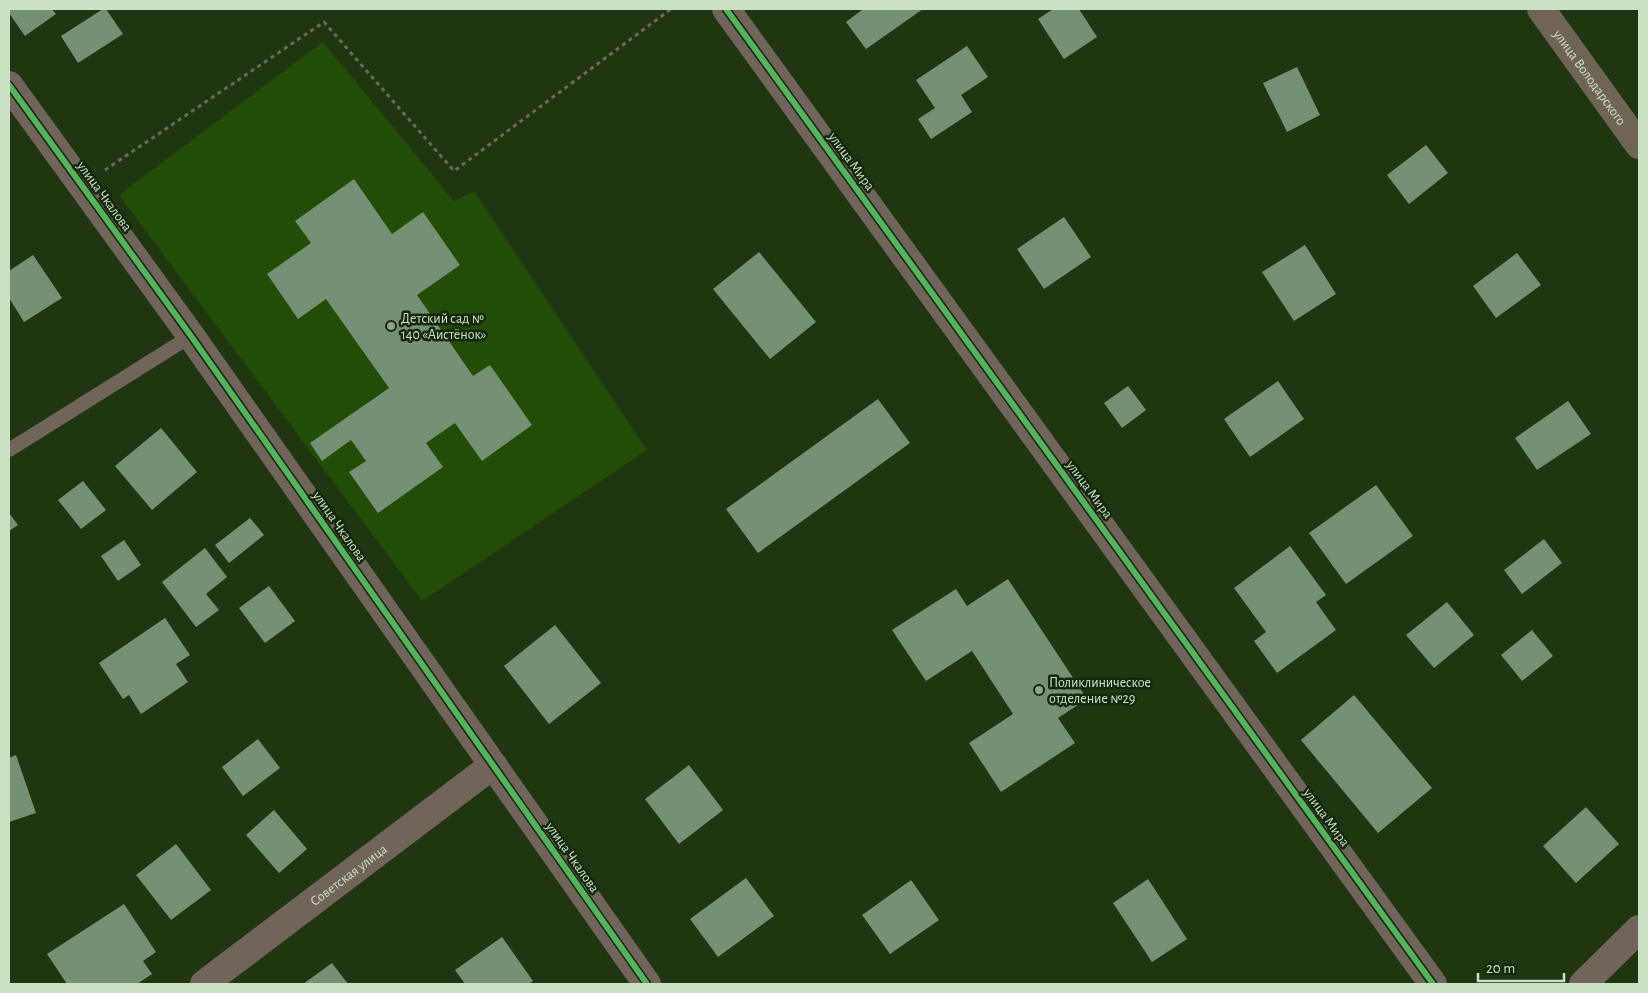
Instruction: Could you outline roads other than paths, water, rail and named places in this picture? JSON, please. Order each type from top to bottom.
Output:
[{"type":"street","name":"улица Мира","points":[[726,9],[1432,984]]},
{"type":"street","name":"улица Володарского","points":[[1541,9],[1639,145]]},
{"type":"street","name":"улица Чкалова","points":[[9,85],[191,336],[647,984]]},
{"type":"street","name":"Советская улица","points":[[204,984],[493,765]]},
{"type":"street","points":[[1583,984],[1639,929]]},
{"type":"lane","points":[[9,450],[191,336]]},
{"type":"place","name":"Детский сад № 140 «Аистёнок»","points":[[391,326]]},
{"type":"place","name":"Поликлиническое отделение №29","points":[[1039,690]]}]
